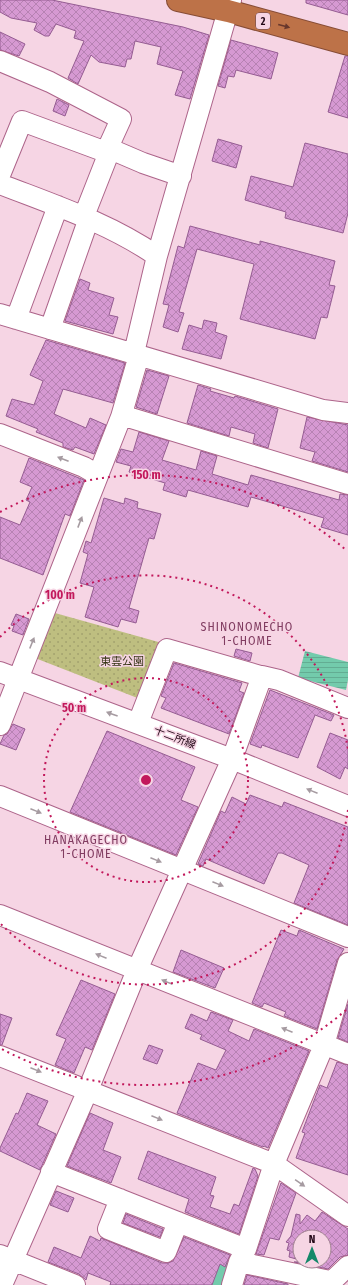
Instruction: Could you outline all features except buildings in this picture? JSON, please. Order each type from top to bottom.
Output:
[{"type":"highway","name":"2","points":[[178,0],[230,5],[348,44]]},
{"type":"street","points":[[0,725],[9,675],[98,475],[121,417],[137,362],[134,353],[157,256],[230,5]]},
{"type":"street","points":[[0,61],[50,82],[120,119],[107,150],[108,155],[86,217],[50,329]]},
{"type":"street","points":[[0,175],[22,122],[181,176]]},
{"type":"street","points":[[0,184],[86,217],[139,244],[157,256]]},
{"type":"street","points":[[58,206],[8,316],[323,410],[348,413]]},
{"type":"street","points":[[121,417],[131,418],[348,484]]},
{"type":"street","points":[[0,434],[84,467],[98,475]]},
{"type":"street","points":[[138,723],[167,649],[279,680],[348,708]]},
{"type":"street","name":"十二所線","points":[[9,675],[232,759],[348,806]]},
{"type":"street","points":[[2,1285],[6,1258],[52,1172],[181,870],[232,759],[264,677]]},
{"type":"street","points":[[0,796],[348,937]]},
{"type":"street","points":[[0,915],[348,1054]]},
{"type":"street","points":[[232,1285],[274,1164],[324,1045],[348,963]]},
{"type":"street","points":[[0,1056],[274,1164],[348,1216]]},
{"type":"street","points":[[52,1172],[178,1222],[243,1256],[329,1283],[348,1266]]},
{"type":"street","points":[[120,1199],[108,1229],[166,1252],[178,1222]]},
{"type":"street","points":[[6,1258],[75,1285]]},
{"type":"green space","name":"東雲公園","points":[[55,613],[162,643],[140,699],[35,658]]},
{"type":"shaded area","points":[[305,651],[348,662],[348,680],[346,690],[298,678]]},
{"type":"waterway","points":[[221,1285],[225,1274]]},
{"type":"district","name":"SHINONOMECHO 1-CHOME","points":[[247,634]]},
{"type":"district","name":"HANAKAGECHO 1-CHOME","points":[[86,847]]}]
